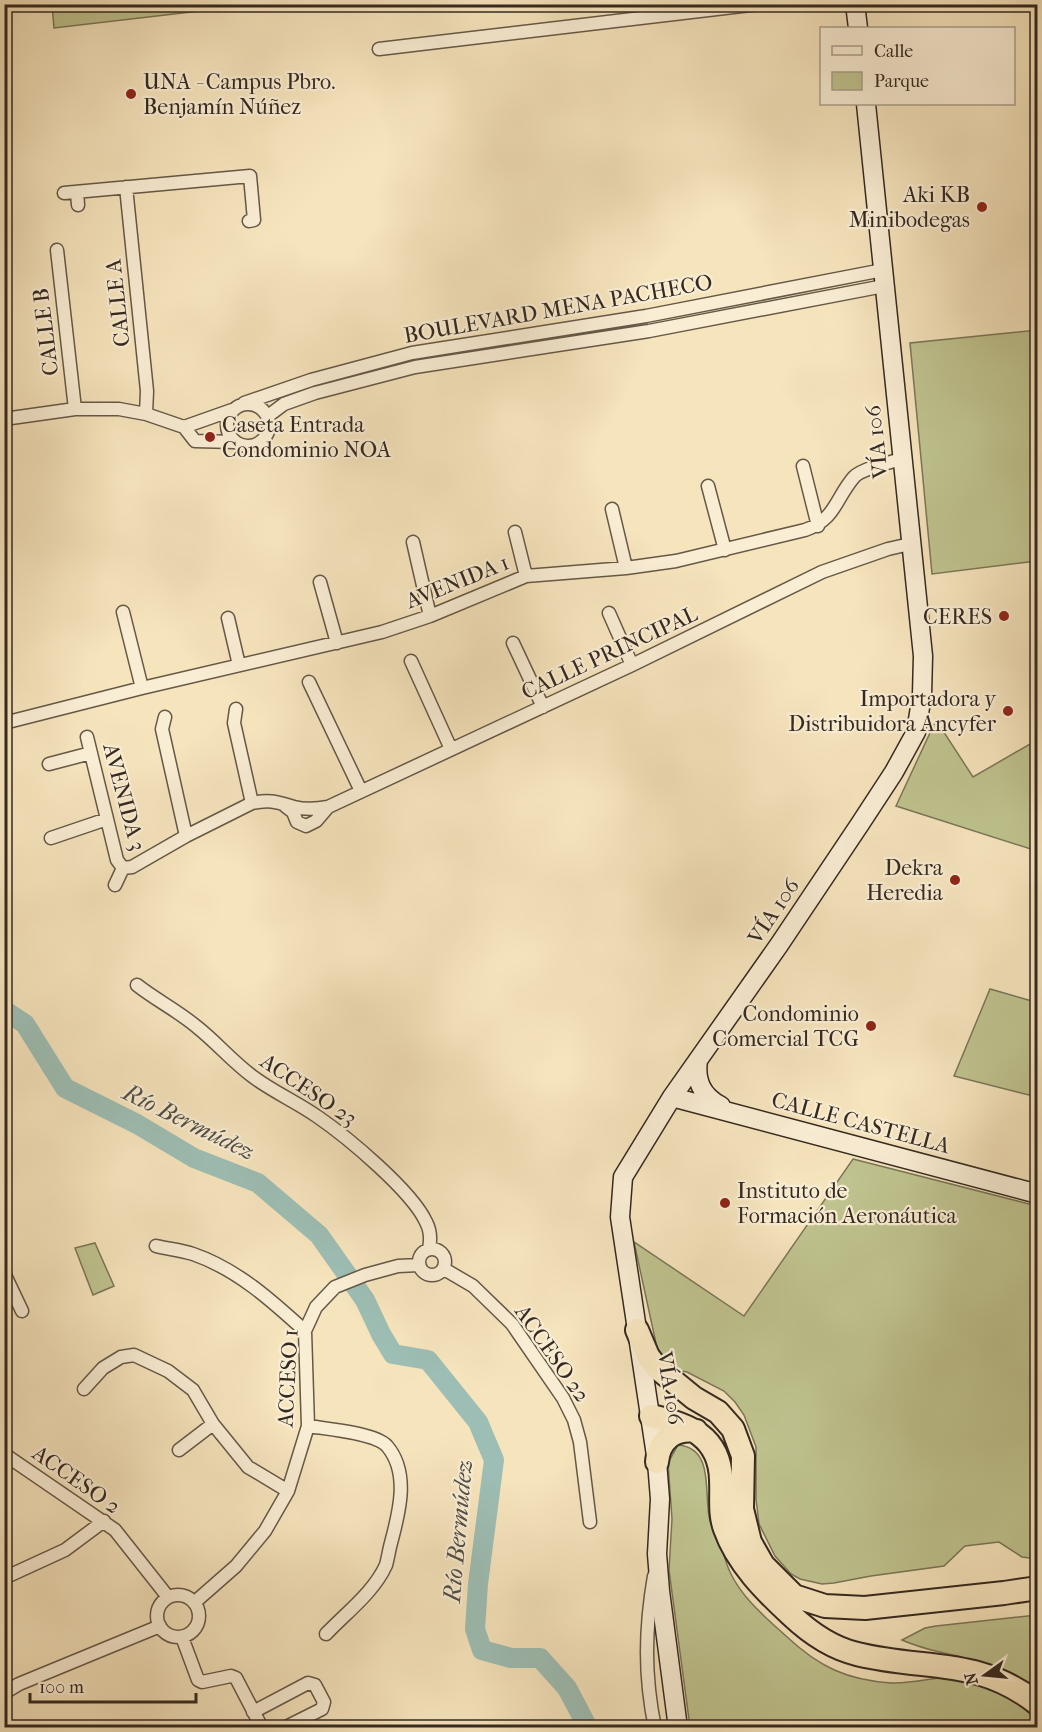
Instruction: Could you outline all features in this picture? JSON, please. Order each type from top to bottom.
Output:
[{"type":"highway","points":[[637,1330],[648,1356],[656,1367],[694,1398],[717,1412],[733,1429],[742,1456],[742,1509],[750,1542],[763,1564],[794,1596],[825,1606],[865,1608],[1038,1588]]},
{"type":"highway","points":[[651,1414],[667,1402],[694,1398]]},
{"type":"highway","points":[[651,1414],[696,1431],[711,1444],[722,1477],[722,1521],[737,1555],[766,1590],[812,1632],[831,1644],[856,1654],[951,1666],[991,1676],[1012,1685],[1038,1704]]},
{"type":"highway","points":[[657,1462],[661,1446],[672,1434],[680,1431],[696,1431]]},
{"type":"main road","points":[[855,4],[858,27]]},
{"type":"main road","name":"VÍA 106","points":[[678,1728],[657,1554],[660,1499],[657,1462],[620,1217],[623,1177],[672,1097],[779,945],[894,772],[916,732],[922,695],[923,656],[866,105]]},
{"type":"main road","points":[[698,1060],[697,1077],[700,1088],[706,1095],[717,1104],[748,1117]]},
{"type":"main road","name":"CALLE CASTELLA","points":[[672,1097],[1038,1194]]},
{"type":"street","points":[[379,49],[759,4]]},
{"type":"street","points":[[64,193],[250,176],[254,220],[249,221]]},
{"type":"street","name":"CALLE A","points":[[126,187],[147,391],[146,414]]},
{"type":"street","points":[[77,192],[78,205]]},
{"type":"street","name":"CALLE B","points":[[57,250],[75,409]]},
{"type":"street","name":"BOULEVARD MENA PACHECO","points":[[184,427],[311,380],[412,353],[646,316],[760,295],[884,278]]},
{"type":"street","name":"BOULEVARD MENA PACHECO","points":[[267,416],[284,404],[315,393],[415,367],[649,331],[763,309],[884,278]]},
{"type":"street","points":[[760,295],[763,309]]},
{"type":"street","points":[[646,316],[649,331]]},
{"type":"street","points":[[498,340],[500,354]]},
{"type":"street","points":[[412,353],[415,367]]},
{"type":"street","points":[[5,415],[75,409],[119,409],[146,414],[184,427],[195,441],[235,442],[248,446],[261,442],[269,430],[267,416],[258,405],[244,403]]},
{"type":"street","points":[[232,410],[226,423],[230,436],[235,442]]},
{"type":"street","points":[[802,466],[818,526],[830,515],[856,474],[902,459]]},
{"type":"street","points":[[708,486],[724,550]]},
{"type":"street","points":[[612,509],[626,568]]},
{"type":"street","name":"AVENIDA 1","points":[[4,723],[382,632],[430,616],[526,576],[626,568],[675,561],[818,526]]},
{"type":"street","points":[[515,532],[526,576]]},
{"type":"street","points":[[413,542],[430,616]]},
{"type":"street","name":"CALLE PRINCIPAL","points":[[123,868],[132,867],[186,836],[252,803],[263,800],[279,801],[307,809],[328,807],[632,665],[822,572],[888,549],[910,544]]},
{"type":"street","points":[[320,582],[337,643]]},
{"type":"street","points":[[123,612],[142,688]]},
{"type":"street","points":[[609,613],[632,665]]},
{"type":"street","points":[[228,618],[239,665]]},
{"type":"street","points":[[513,643],[543,707]]},
{"type":"street","points":[[411,661],[451,749]]},
{"type":"street","points":[[309,682],[361,791]]},
{"type":"street","points":[[236,709],[234,723],[252,803]]},
{"type":"street","points":[[165,717],[162,729],[186,836]]},
{"type":"street","name":"AVENIDA 3","points":[[87,737],[117,860],[123,868]]},
{"type":"street","points":[[49,764],[91,753]]},
{"type":"street","points":[[51,838],[107,819]]},
{"type":"street","points":[[115,885],[123,868]]},
{"type":"street","name":"ACCESO 23","points":[[137,985],[199,1028],[250,1075],[316,1115],[372,1161],[420,1211],[431,1236],[429,1249]]},
{"type":"street","points":[[156,1246],[193,1254],[228,1270],[265,1295],[305,1331]]},
{"type":"street","points":[[429,1249],[437,1249],[446,1261],[444,1269],[438,1274],[430,1275],[423,1272],[419,1265],[421,1255],[429,1249]]},
{"type":"street","name":"ACCESO 1","points":[[195,1602],[236,1566],[265,1531],[288,1491],[308,1426],[305,1331],[316,1307],[335,1287],[364,1275],[383,1269],[419,1265]]},
{"type":"street","name":"ACCESO 22","points":[[444,1269],[473,1287],[512,1324],[563,1398],[574,1420],[580,1442],[590,1522]]},
{"type":"street","points":[[4,1273],[22,1311]]},
{"type":"street","points":[[84,1389],[104,1368],[121,1357],[134,1355],[168,1371],[193,1390],[213,1424],[248,1467],[288,1491]]},
{"type":"street","points":[[179,1450],[213,1424]]},
{"type":"street","points":[[308,1426],[361,1434],[386,1445],[396,1462],[401,1487],[398,1517],[385,1566],[369,1590],[326,1634]]},
{"type":"street","name":"ACCESO 2","points":[[4,1454],[115,1530],[168,1597]]},
{"type":"street","points":[[4,1578],[65,1550],[104,1521]]},
{"type":"street","points":[[655,1728],[646,1647],[648,1611],[657,1554]]},
{"type":"street","points":[[175,1594],[182,1595],[195,1602],[200,1616],[198,1623],[189,1634],[170,1635],[160,1626],[159,1607],[168,1597],[175,1594]]},
{"type":"street","points":[[4,1688],[19,1684],[160,1626]]},
{"type":"street","points":[[182,1636],[198,1680],[202,1682],[231,1676],[236,1678],[262,1728]]},
{"type":"street","points":[[253,1712],[308,1683],[315,1685],[324,1702],[322,1709],[284,1728]]},
{"type":"street","points":[[4,1693],[19,1684]]},
{"type":"green space","points":[[52,5],[208,5],[208,10],[54,28]]},
{"type":"green space","points":[[1037,330],[1037,561],[932,574],[910,343]]},
{"type":"green space","points":[[936,720],[973,777],[1037,740],[1037,851],[896,806]]},
{"type":"green space","points":[[1037,986],[1037,1097],[954,1076],[990,989],[1032,1001]]},
{"type":"green space","points":[[853,1159],[1037,1206],[1037,1559],[1022,1557],[999,1542],[965,1546],[944,1566],[834,1583],[822,1584],[800,1579],[791,1574],[775,1556],[759,1524],[756,1499],[756,1447],[744,1415],[724,1391],[687,1372],[672,1369],[659,1357],[634,1242],[744,1316]]},
{"type":"green space","points":[[95,1243],[114,1286],[93,1295],[75,1248]]},
{"type":"green space","points":[[678,1445],[690,1448],[703,1464],[710,1521],[735,1581],[755,1607],[798,1647],[822,1664],[861,1679],[898,1683],[946,1677],[970,1680],[1019,1705],[1037,1721],[1037,1727],[690,1727],[669,1570],[672,1519],[668,1463]]},
{"type":"green space","points":[[1037,1615],[1037,1691],[998,1668],[902,1640],[925,1628]]},
{"type":"waterway","name":"Río Bermúdez","points":[[4,1010],[25,1024],[65,1088],[137,1124],[194,1158],[258,1183],[319,1235],[365,1300],[393,1354],[428,1360],[478,1422],[494,1460],[478,1584],[475,1629],[482,1650],[511,1658],[540,1658],[567,1688],[588,1728]]},
{"type":"place","name":"UNA - Campus Pbro. Benjamín Núñez","points":[[131,94]]},
{"type":"place","name":"Aki KB Minibodegas","points":[[982,207]]},
{"type":"place","name":"Caseta Entrada Condominio NOA","points":[[210,437]]},
{"type":"place","name":"CERES","points":[[1004,616]]},
{"type":"place","name":"Importadora y Distribuidora Ancyfer","points":[[1008,711]]},
{"type":"place","name":"Dekra Heredia","points":[[955,880]]},
{"type":"place","name":"Condominio Comercial TCG","points":[[871,1026]]},
{"type":"place","name":"Instituto de Formación Aeronáutica","points":[[725,1203]]}]
